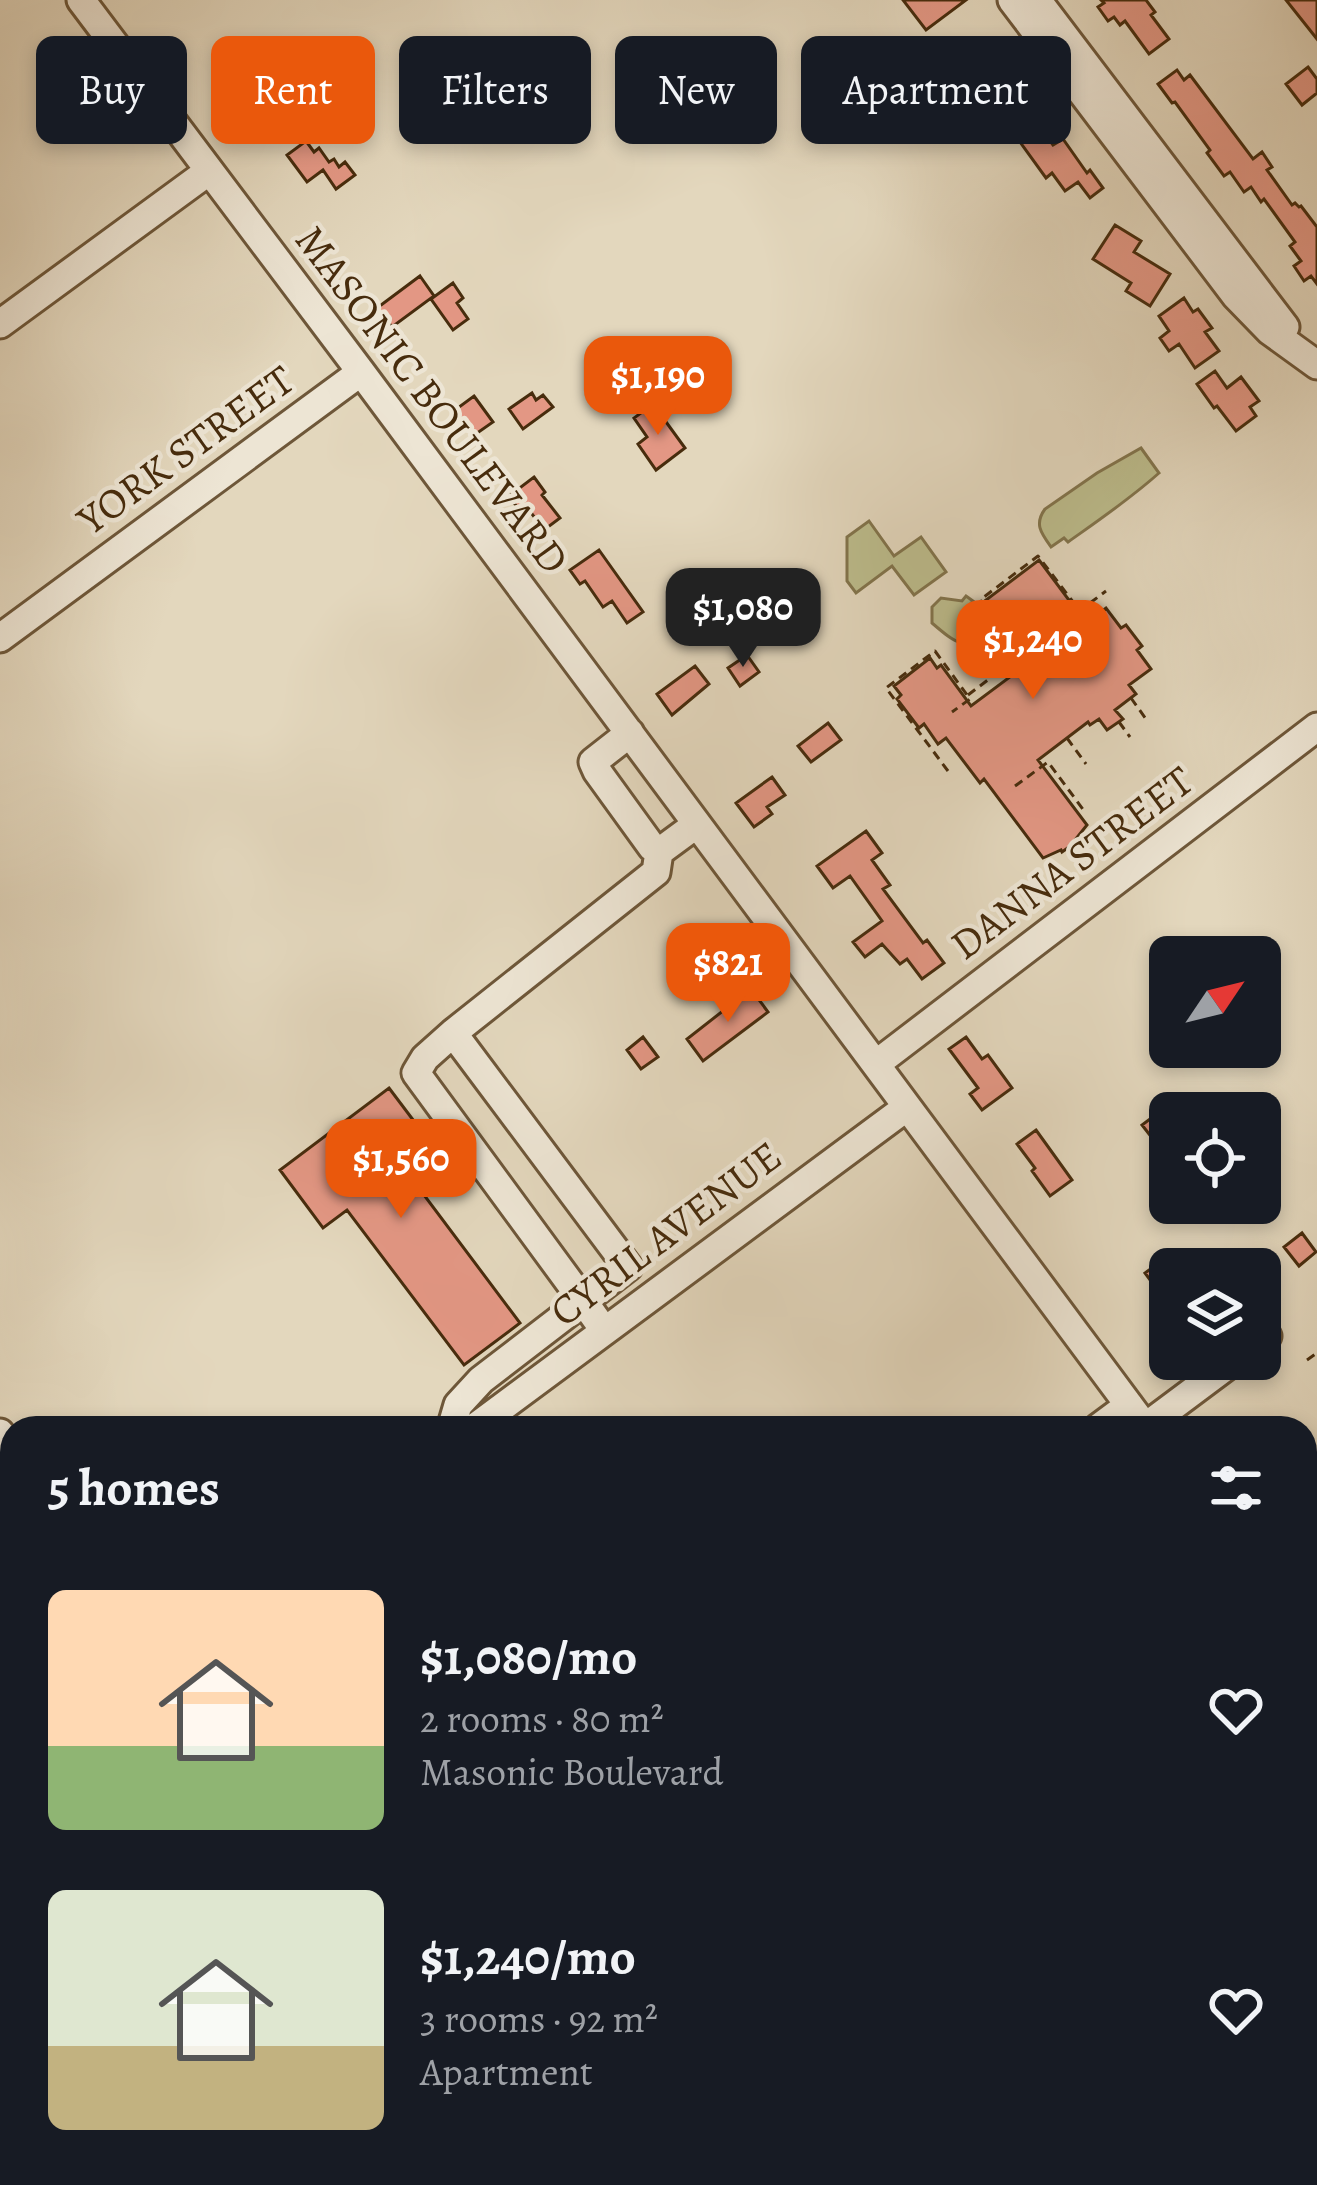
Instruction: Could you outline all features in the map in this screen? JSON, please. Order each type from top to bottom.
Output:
[{"type":"street","name":"MASONIC BOULEVARD","points":[[81,0],[1137,1416]]},
{"type":"street","points":[[1029,3],[1311,360]]},
{"type":"street","points":[[0,324],[209,171]]},
{"type":"street","name":"YORK STREET","points":[[0,638],[361,372]]},
{"type":"street","name":"DANNA STREET","points":[[875,1064],[1317,727]]},
{"type":"street","points":[[604,1330],[416,1072],[453,1033],[656,872],[658,852],[593,763],[630,733]]},
{"type":"street","points":[[658,852],[697,824]]},
{"type":"street","points":[[453,1033],[628,1267],[481,1380],[454,1416]]},
{"type":"street","name":"CYRIL AVENUE","points":[[490,1416],[907,1106]]},
{"type":"street","points":[[1146,1416],[1203,1380]]},
{"type":"path","points":[[1022,655],[980,600],[1038,556],[1079,611]]},
{"type":"path","points":[[1066,621],[1106,591]]},
{"type":"path","points":[[968,695],[1038,643]]},
{"type":"path","points":[[948,771],[886,688],[935,652],[970,698],[952,712]]},
{"type":"path","points":[[1131,698],[1146,719]]},
{"type":"path","points":[[1119,722],[1130,737]]},
{"type":"path","points":[[1067,738],[1086,764]]},
{"type":"path","points":[[1015,787],[1048,762],[1084,812]]},
{"type":"path","points":[[1307,1360],[1317,1353]]},
{"type":"green space","points":[[1141,448],[1159,473],[1068,542],[1064,538],[1051,547],[1040,528],[1045,509]]},
{"type":"green space","points":[[869,521],[894,556],[921,537],[946,572],[914,595],[892,566],[856,593],[847,581],[847,537]]},
{"type":"green space","points":[[966,596],[973,601],[969,606],[977,616],[972,638],[962,643],[932,623],[932,607],[941,598],[962,601]]},
{"type":"building","points":[[903,0],[966,0],[926,30]]},
{"type":"building","points":[[1101,0],[1146,0],[1169,39],[1149,54],[1125,21],[1120,25],[1114,17],[1108,21],[1098,7],[1104,3]]},
{"type":"building","points":[[1286,0],[1317,0],[1317,39]]},
{"type":"building","points":[[1308,67],[1317,79],[1317,93],[1302,105],[1286,84]]},
{"type":"building","points":[[1177,70],[1184,80],[1190,75],[1253,159],[1262,152],[1272,167],[1267,170],[1292,205],[1301,206],[1317,227],[1317,284],[1311,276],[1304,281],[1294,266],[1301,261],[1290,246],[1295,242],[1264,199],[1261,202],[1251,187],[1244,192],[1230,172],[1224,176],[1207,153],[1210,150],[1158,84]]},
{"type":"building","points":[[308,144],[339,167],[345,162],[355,175],[336,189],[323,170],[307,182],[287,155]]},
{"type":"building","points":[[1021,144],[1067,144],[1103,188],[1090,198],[1078,182],[1065,191],[1052,173],[1046,178]]},
{"type":"building","points":[[1115,225],[1141,241],[1134,252],[1170,274],[1150,306],[1126,291],[1131,283],[1093,259]]},
{"type":"building","points":[[420,276],[434,296],[392,327],[377,308]]},
{"type":"building","points":[[453,283],[463,298],[457,303],[468,319],[453,330],[431,299]]},
{"type":"building","points":[[1184,298],[1212,328],[1205,332],[1219,351],[1195,368],[1179,344],[1169,351],[1160,338],[1169,331],[1159,316]]},
{"type":"building","points":[[1215,371],[1227,388],[1241,377],[1259,401],[1250,407],[1256,416],[1236,431],[1197,384]]},
{"type":"building","points":[[532,393],[536,400],[543,395],[553,407],[523,429],[509,409]]},
{"type":"building","points":[[474,396],[493,422],[473,436],[455,410]]},
{"type":"building","points":[[653,404],[685,448],[656,470],[638,444],[647,437],[634,418]]},
{"type":"building","points":[[534,477],[560,518],[544,530],[526,506],[520,511],[509,496]]},
{"type":"building","points":[[599,550],[643,612],[627,623],[612,601],[603,607],[585,581],[580,584],[570,570]]},
{"type":"building","points":[[1039,560],[1086,623],[1106,608],[1121,628],[1126,625],[1151,669],[1129,685],[1136,694],[1115,710],[1123,719],[1107,730],[1099,719],[1088,722],[1038,760],[1087,825],[1076,842],[1043,858],[984,779],[980,783],[946,738],[938,744],[924,724],[919,728],[897,699],[901,695],[894,686],[930,658],[937,668],[941,665],[971,706],[1018,671],[1016,667],[1029,657],[986,600]]},
{"type":"building","points":[[747,655],[759,672],[740,686],[728,668]]},
{"type":"building","points":[[695,666],[709,684],[672,715],[657,694]]},
{"type":"building","points":[[828,723],[841,740],[811,762],[798,746]]},
{"type":"building","points":[[772,777],[785,795],[767,807],[772,814],[754,827],[736,803]]},
{"type":"building","points":[[866,831],[882,853],[872,860],[890,885],[883,889],[944,963],[922,979],[907,959],[900,964],[882,944],[865,957],[853,942],[882,921],[850,876],[833,888],[817,866]]},
{"type":"building","points":[[751,989],[768,1012],[703,1061],[687,1039]]},
{"type":"building","points":[[643,1037],[658,1057],[641,1069],[627,1050]]},
{"type":"building","points":[[966,1037],[982,1059],[988,1055],[1012,1088],[982,1110],[970,1094],[978,1088],[949,1049]]},
{"type":"building","points":[[389,1088],[432,1145],[403,1167],[520,1323],[464,1365],[347,1210],[323,1228],[280,1170]]},
{"type":"building","points":[[1036,1130],[1072,1180],[1050,1196],[1017,1144]]},
{"type":"building","points":[[1302,1233],[1316,1252],[1299,1266],[1284,1247]]}]
